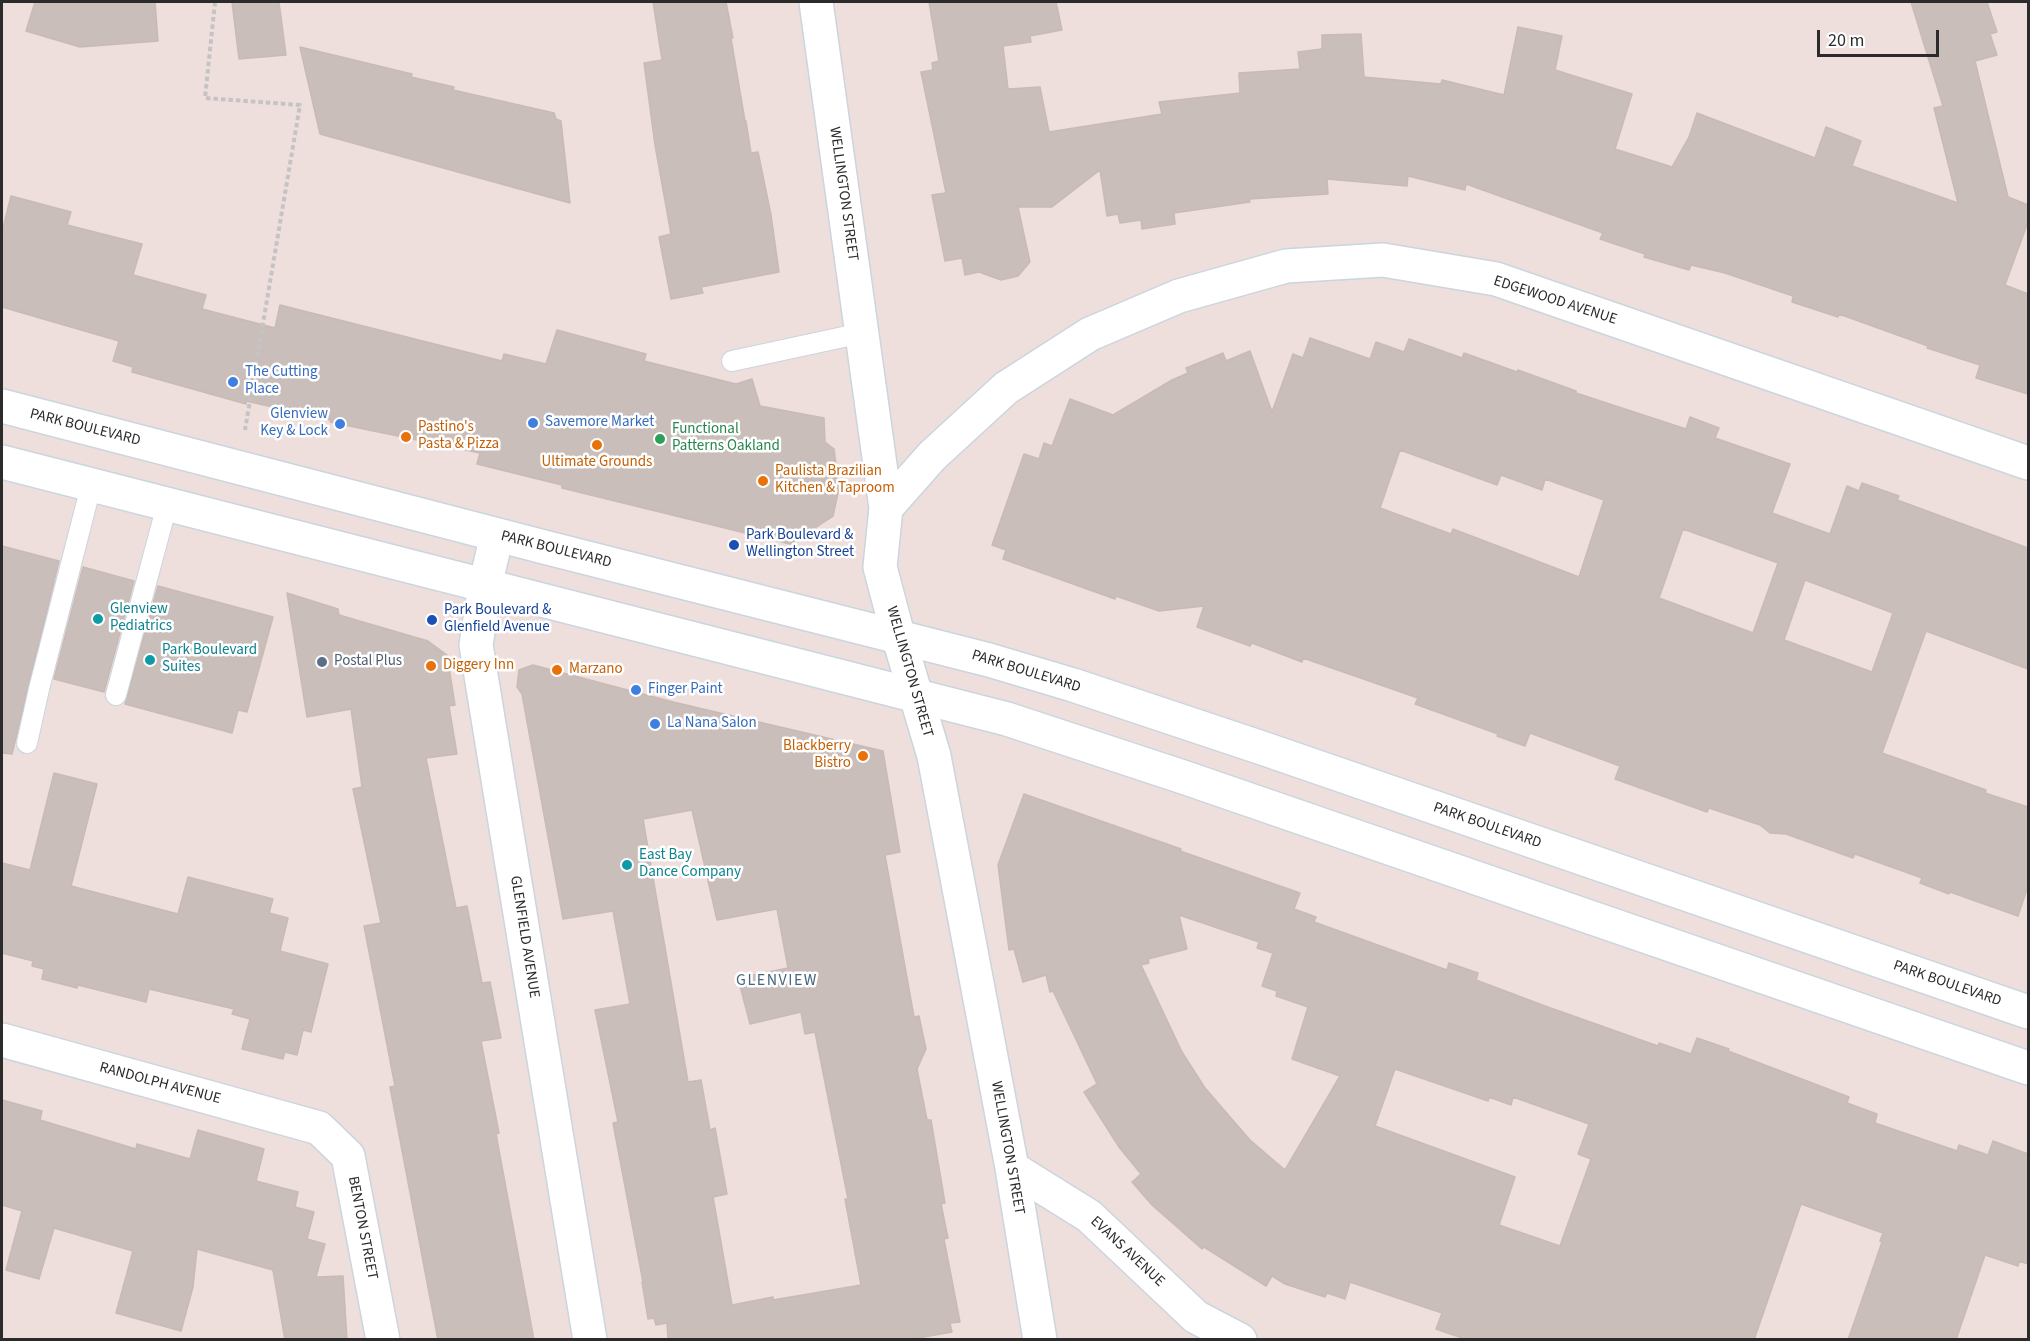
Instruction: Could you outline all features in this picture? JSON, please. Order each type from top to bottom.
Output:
[{"type":"street","name":"WELLINGTON STREET","points":[[816,2],[886,508],[880,567],[934,756],[1012,1167],[1040,1340]]},
{"type":"street","name":"EDGEWOOD AVENUE","points":[[886,508],[932,456],[1006,388],[1090,334],[1179,296],[1286,266],[1383,260],[1496,279],[2028,463]]},
{"type":"street","name":"PARK BOULEVARD","points":[[2,406],[496,535],[898,635],[989,660],[1084,689],[2028,1012]]},
{"type":"street","points":[[2,462],[1007,719],[2028,1068]]},
{"type":"street","name":"GLENFIELD AVENUE","points":[[496,535],[476,645],[590,1340]]},
{"type":"street","name":"RANDOLPH AVENUE","points":[[2,1040],[319,1128]]},
{"type":"street","name":"BENTON STREET","points":[[319,1128],[348,1156],[383,1340]]},
{"type":"street","name":"EVANS AVENUE","points":[[1012,1167],[1089,1216],[1196,1317],[1240,1340]]},
{"type":"lane","points":[[732,361],[862,333]]},
{"type":"lane","points":[[27,743],[91,486]]},
{"type":"lane","points":[[116,695],[167,505]]},
{"type":"path","points":[[215,2],[205,98],[300,105],[249,406]]},
{"type":"building","points":[[35,2],[155,2],[158,41],[80,47],[26,31]]},
{"type":"building","points":[[232,2],[279,2],[286,55],[239,59]]},
{"type":"building","points":[[653,2],[726,2],[751,153],[758,152],[771,215],[779,272],[701,287],[703,293],[671,299],[659,237],[671,234],[655,145],[644,63],[662,60]]},
{"type":"building","points":[[929,2],[1056,2],[1062,30],[1030,36],[1031,42],[1003,46],[1008,89],[1040,87],[1049,132],[1162,114],[1159,102],[1240,93],[1239,73],[1300,69],[1298,52],[1322,49],[1322,35],[1361,34],[1364,77],[1441,84],[1442,80],[1504,95],[1518,27],[1562,36],[1555,70],[1632,94],[1615,149],[1672,167],[1689,137],[1697,113],[1815,158],[1826,127],[1861,141],[1852,166],[1958,203],[1934,108],[1943,106],[1911,2],[1987,2],[1997,32],[1990,34],[1997,55],[1975,61],[2008,197],[2028,205],[2028,222],[2005,285],[2028,294],[2028,394],[1976,378],[1980,365],[1927,348],[1928,346],[1839,314],[1838,317],[1792,302],[1793,296],[1725,273],[1691,265],[1689,270],[1644,257],[1645,254],[1600,239],[1603,233],[1466,184],[1465,190],[1408,176],[1407,186],[1327,179],[1328,194],[1249,199],[1250,202],[1174,213],[1175,224],[1142,229],[1141,220],[1120,223],[1118,214],[1107,216],[1100,170],[1052,207],[1018,207],[1030,262],[1018,276],[1001,280],[979,272],[965,275],[962,258],[945,261],[932,195],[946,193],[921,72],[933,70],[932,63],[939,61]]},
{"type":"building","points":[[300,47],[412,74],[411,77],[454,87],[453,90],[554,113],[556,119],[561,121],[570,203],[320,134]]},
{"type":"building","points":[[11,196],[71,212],[67,225],[142,244],[133,275],[206,295],[202,309],[275,328],[280,305],[502,361],[504,354],[546,364],[557,330],[646,354],[644,361],[736,384],[752,379],[760,406],[824,418],[825,442],[834,449],[839,488],[833,516],[790,544],[562,488],[562,485],[477,464],[480,453],[330,422],[331,420],[246,401],[246,404],[132,372],[133,367],[113,361],[119,341],[2,307],[2,232]]},
{"type":"building","points":[[1310,338],[1370,359],[1376,342],[1404,352],[1409,339],[1462,358],[1464,353],[1686,429],[1690,417],[1719,428],[1715,438],[1790,464],[1772,513],[1830,534],[1847,486],[1859,491],[1862,483],[1899,496],[1897,500],[2028,548],[2028,669],[1926,631],[1882,753],[2028,807],[2028,886],[2018,916],[1920,883],[1922,878],[1855,854],[1853,858],[1786,834],[1770,833],[1760,825],[1709,808],[1707,812],[1615,779],[1620,766],[1530,733],[1525,746],[1415,704],[1418,698],[1303,658],[1302,662],[1252,643],[1250,646],[1197,627],[1204,606],[1159,611],[1116,596],[1115,599],[1003,559],[1006,550],[992,545],[1024,454],[1039,459],[1044,443],[1052,446],[1070,399],[1113,415],[1188,373],[1186,368],[1223,353],[1226,361],[1250,351],[1272,412],[1293,354],[1303,358]],"holes":[[[1400,450],[1497,485],[1501,475],[1542,490],[1545,479],[1604,500],[1579,577],[1453,529],[1451,534],[1380,508]],[[1683,529],[1778,563],[1753,633],[1659,598]],[[1805,580],[1893,613],[1872,672],[1784,640]]]},
{"type":"building","points":[[2,546],[59,561],[12,754],[2,753]]},
{"type":"building","name":"Glenview Pediatrics","points":[[83,567],[134,581],[104,692],[54,679]]},
{"type":"building","name":"Park Boulevard Suites","points":[[158,586],[273,617],[247,712],[238,710],[232,733],[125,704]]},
{"type":"building","points":[[287,593],[338,609],[339,615],[428,641],[447,655],[455,705],[449,706],[457,754],[426,758],[456,908],[467,906],[482,983],[490,982],[501,1038],[481,1041],[534,1340],[438,1340],[390,1087],[395,1086],[364,926],[381,923],[353,789],[362,787],[351,709],[307,717]]},
{"type":"building","points":[[533,665],[673,702],[883,751],[900,852],[885,855],[914,1017],[919,1016],[926,1049],[917,1069],[927,1120],[931,1120],[945,1203],[941,1204],[948,1238],[944,1239],[960,1322],[950,1323],[952,1332],[907,1340],[668,1340],[667,1323],[656,1325],[654,1318],[648,1319],[613,1123],[618,1122],[595,1010],[630,1004],[613,911],[563,919],[522,694],[517,687],[519,670]],"holes":[[[692,810],[717,920],[777,909],[788,968],[738,978],[750,1024],[801,1012],[805,1034],[815,1032],[848,1199],[845,1199],[861,1285],[732,1305],[713,1197],[727,1194],[715,1128],[710,1130],[701,1080],[688,1082],[643,819]]]},
{"type":"building","points":[[54,773],[97,784],[71,886],[178,914],[188,877],[273,899],[269,913],[288,918],[280,951],[328,964],[311,1032],[303,1030],[297,1055],[285,1052],[283,1059],[242,1049],[250,1019],[232,1014],[234,1009],[149,989],[146,1002],[78,985],[77,988],[42,979],[44,969],[32,966],[33,961],[2,953],[2,863],[30,870]]},
{"type":"building","points":[[1024,794],[1300,893],[1294,909],[1316,917],[1314,922],[1447,970],[1449,963],[1478,973],[1476,980],[1545,1006],[1658,1046],[1659,1043],[1691,1054],[1697,1038],[1729,1049],[1728,1051],[1849,1097],[1847,1103],[1877,1114],[1875,1123],[1957,1151],[1959,1145],[1988,1155],[1993,1141],[2028,1154],[2028,1264],[2019,1261],[2018,1266],[1985,1255],[1956,1340],[1848,1340],[1882,1242],[1880,1241],[1883,1233],[1801,1204],[1754,1340],[1468,1340],[1436,1329],[1442,1313],[1350,1282],[1345,1299],[1327,1293],[1325,1297],[1285,1284],[1272,1276],[1266,1286],[1204,1247],[1202,1249],[1152,1205],[1132,1182],[1141,1174],[1119,1147],[1084,1092],[1097,1084],[1053,991],[1050,992],[1046,975],[1023,982],[1014,949],[1009,950],[998,865]],"holes":[[[1179,915],[1259,942],[1257,948],[1273,953],[1262,986],[1277,991],[1276,996],[1308,1007],[1292,1059],[1340,1076],[1285,1170],[1250,1140],[1205,1088],[1182,1052],[1141,965],[1149,963],[1148,959],[1187,949]],[[1395,1069],[1488,1101],[1489,1097],[1511,1105],[1513,1097],[1589,1124],[1578,1154],[1591,1159],[1560,1246],[1499,1225],[1515,1177],[1375,1126]]]},
{"type":"building","points":[[2,1100],[42,1111],[40,1120],[136,1149],[137,1144],[190,1159],[198,1130],[264,1149],[256,1181],[298,1192],[295,1207],[314,1212],[307,1239],[325,1244],[316,1277],[343,1276],[347,1340],[285,1340],[273,1270],[197,1249],[193,1287],[181,1331],[116,1313],[133,1251],[54,1228],[39,1279],[6,1270],[22,1211],[2,1205]]},
{"type":"place","name":"The Cutting Place","points":[[233,382]]},
{"type":"place","name":"Savemore Market","points":[[533,423]]},
{"type":"place","name":"Glenview Key & Lock","points":[[340,424]]},
{"type":"place","name":"Pastino's Pasta & Pizza","points":[[406,437]]},
{"type":"place","name":"Functional Patterns Oakland","points":[[660,439]]},
{"type":"place","name":"Ultimate Grounds","points":[[597,445]]},
{"type":"place","name":"Paulista Brazilian Kitchen & Taproom","points":[[763,481]]},
{"type":"place","name":"Park Boulevard & Wellington Street","points":[[734,545]]},
{"type":"place","name":"Glenview Pediatrics","points":[[98,619]]},
{"type":"place","name":"Park Boulevard & Glenfield Avenue","points":[[432,620]]},
{"type":"place","name":"Park Boulevard Suites","points":[[150,660]]},
{"type":"place","name":"Postal Plus","points":[[322,662]]},
{"type":"place","name":"Diggery Inn","points":[[431,666]]},
{"type":"place","name":"Marzano","points":[[557,670]]},
{"type":"place","name":"Finger Paint","points":[[636,690]]},
{"type":"place","name":"La Nana Salon","points":[[655,724]]},
{"type":"place","name":"Blackberry Bistro","points":[[863,756]]},
{"type":"place","name":"East Bay Dance Company","points":[[627,865]]},
{"type":"district","name":"GLENVIEW","points":[[777,981]]}]
